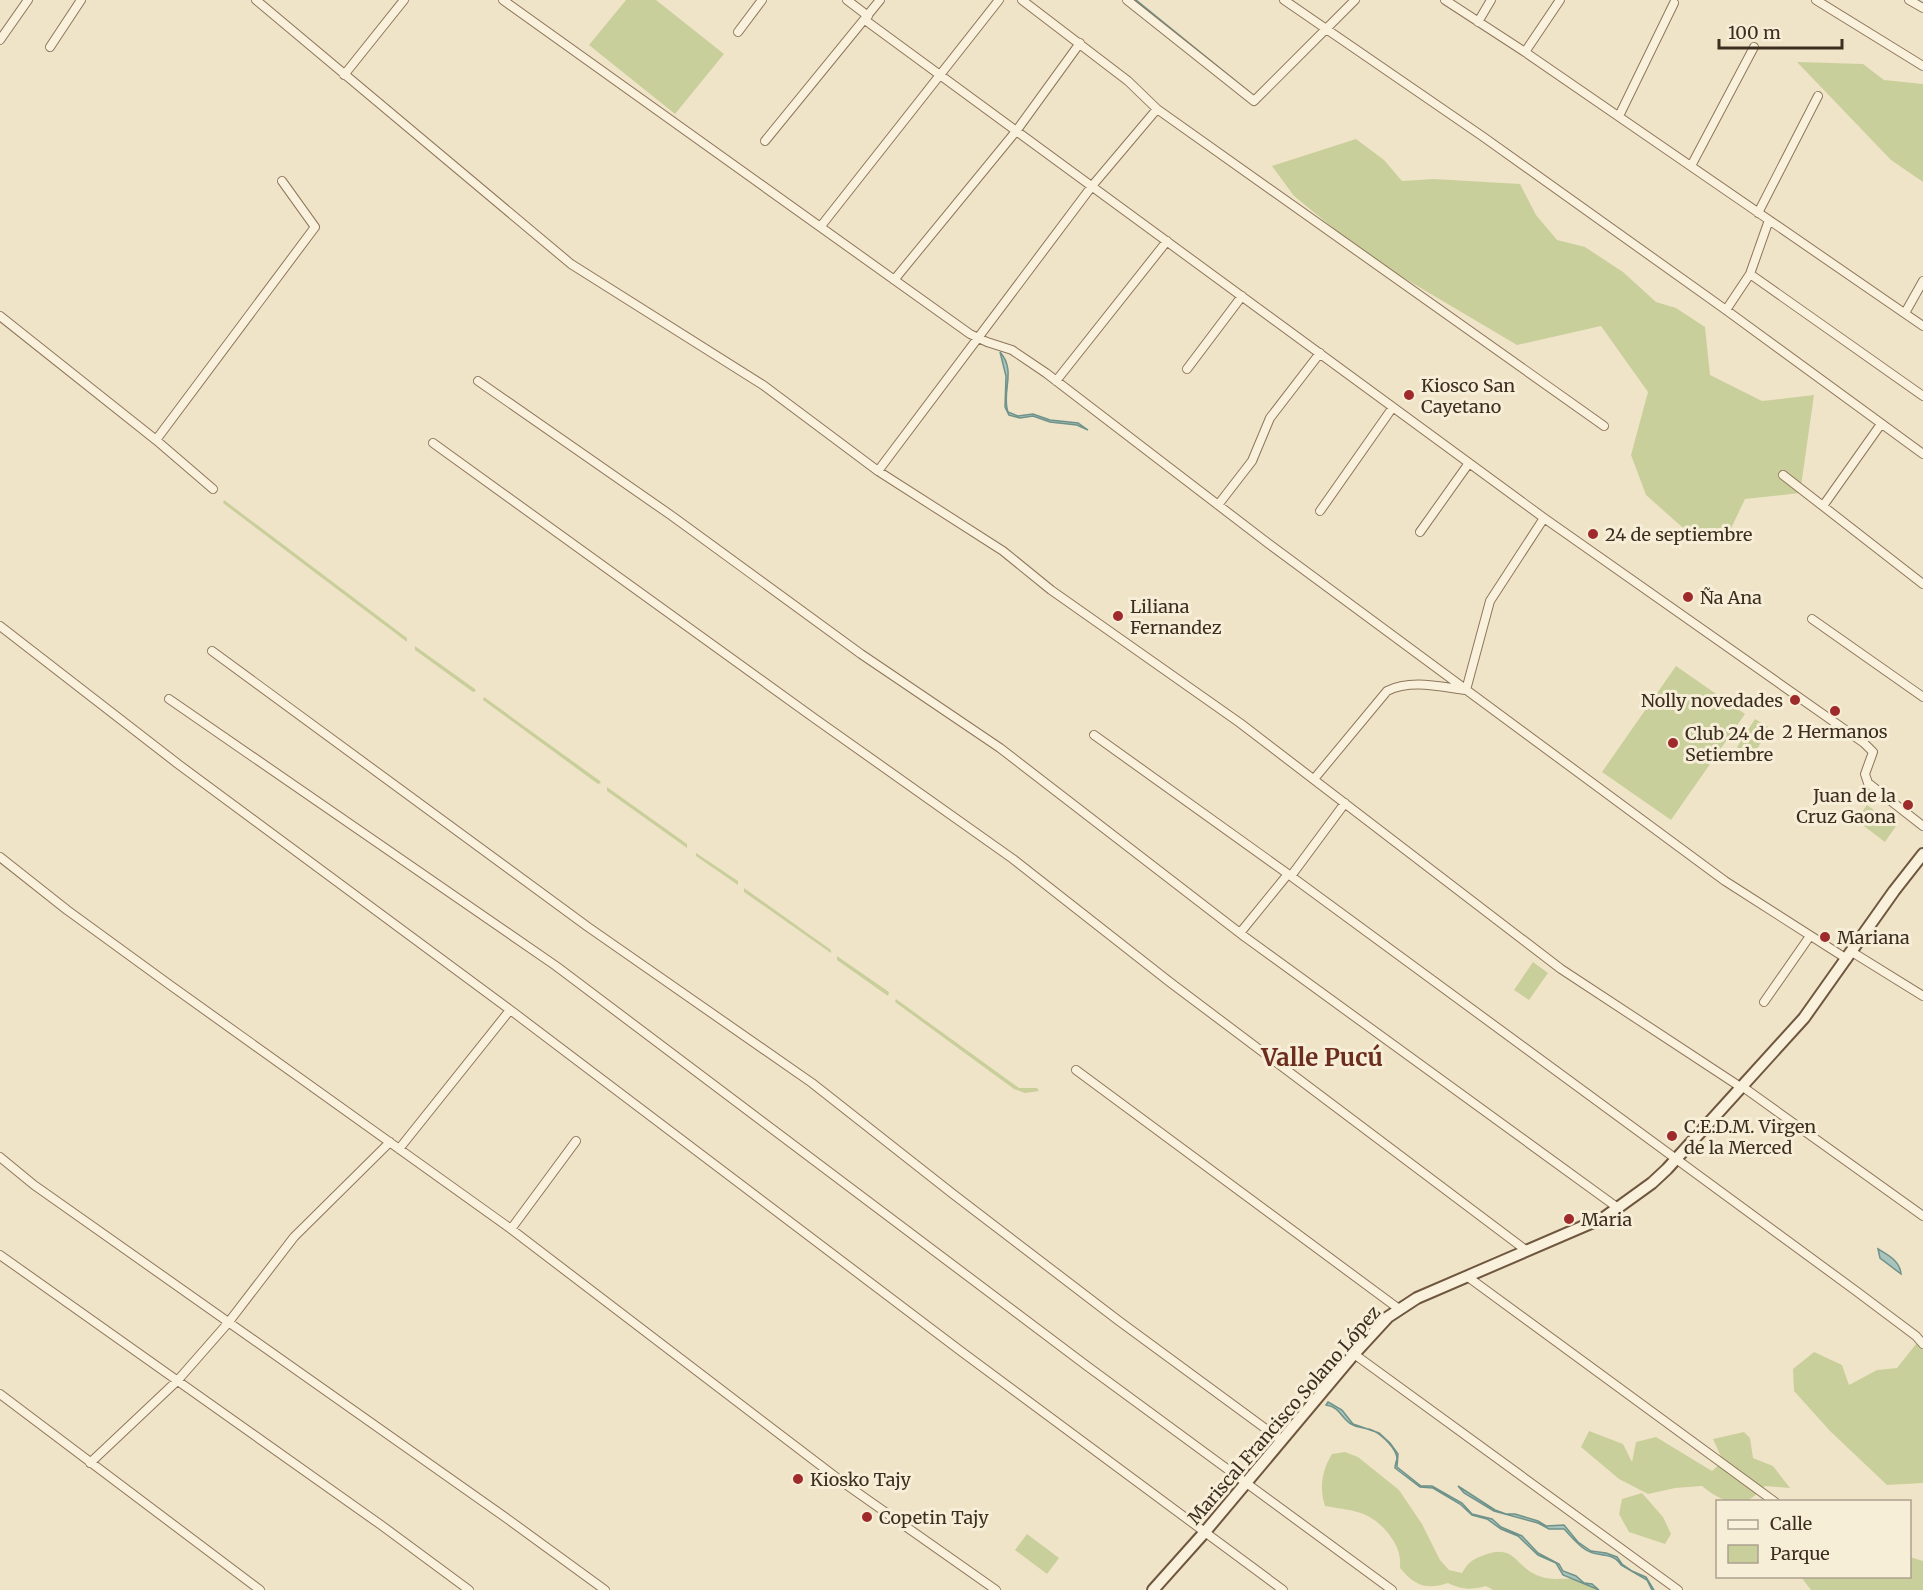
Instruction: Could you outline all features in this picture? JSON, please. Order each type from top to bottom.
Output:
[{"type":"main road","name":"Mariscal Francisco Solano López","points":[[1153,1590],[1381,1323],[1418,1298],[1591,1223],[1618,1208],[1652,1184],[1800,1024],[1923,854]]},
{"type":"street","points":[[0,40],[28,0]]},
{"type":"street","points":[[50,47],[81,0]]},
{"type":"street","points":[[256,0],[571,264],[763,385],[878,471],[1003,552],[1051,590],[1232,717],[1561,969],[1743,1088],[1923,1216]]},
{"type":"street","points":[[344,75],[404,0]]},
{"type":"street","points":[[503,0],[978,339],[1012,350],[1056,381],[1218,505],[1725,881],[1810,936],[1923,996]]},
{"type":"street","points":[[738,32],[762,0]]},
{"type":"street","points":[[847,0],[940,74],[1544,518],[1871,749],[1873,756],[1864,774],[1868,783],[1923,826]]},
{"type":"street","points":[[765,141],[880,0]]},
{"type":"street","points":[[821,226],[999,0]]},
{"type":"street","points":[[1022,0],[1128,81],[1156,109],[1604,426]]},
{"type":"street","points":[[1127,0],[1254,101],[1355,0]]},
{"type":"street","points":[[1284,0],[1726,309],[1923,454]]},
{"type":"street","points":[[1445,0],[1619,116],[1923,326]]},
{"type":"street","points":[[1478,22],[1491,0]]},
{"type":"street","points":[[1525,52],[1560,0]]},
{"type":"street","points":[[1816,0],[1923,66]]},
{"type":"street","points":[[1909,0],[1923,8]]},
{"type":"street","points":[[1619,116],[1674,3]]},
{"type":"street","points":[[894,280],[1017,130],[1080,43]]},
{"type":"street","points":[[1691,166],[1754,47]]},
{"type":"street","points":[[1758,213],[1818,96]]},
{"type":"street","points":[[878,471],[1092,186],[1156,109]]},
{"type":"street","points":[[156,440],[315,227],[282,181]]},
{"type":"street","points":[[1726,309],[1750,274],[1768,220]]},
{"type":"street","points":[[1056,381],[1167,241]]},
{"type":"street","points":[[1750,274],[1923,396]]},
{"type":"street","points":[[1905,313],[1923,281]]},
{"type":"street","points":[[1187,369],[1242,296]]},
{"type":"street","points":[[0,316],[156,440],[213,489]]},
{"type":"street","points":[[1218,505],[1252,461],[1270,418],[1320,353]]},
{"type":"street","points":[[478,381],[672,516],[861,654],[1000,748],[1240,933],[1618,1208]]},
{"type":"street","points":[[1320,511],[1393,407]]},
{"type":"street","points":[[1823,506],[1881,424]]},
{"type":"street","points":[[433,443],[1013,859],[1171,983],[1527,1251]]},
{"type":"street","points":[[1419,532],[1469,463]]},
{"type":"street","points":[[1783,475],[1923,585]]},
{"type":"street","points":[[1466,690],[1490,601],[1544,518]]},
{"type":"street","points":[[1812,620],[1923,697]]},
{"type":"street","points":[[0,626],[145,740],[510,1010],[962,1353],[1283,1590]]},
{"type":"street","points":[[212,651],[588,927],[812,1083],[1092,1300],[1281,1440]]},
{"type":"street","points":[[1314,779],[1387,691],[1418,684],[1466,690]]},
{"type":"street","points":[[169,699],[556,966],[774,1132],[1392,1590]]},
{"type":"street","points":[[1094,735],[1290,875],[1857,1291],[1916,1335],[1923,1344]]},
{"type":"street","points":[[1240,933],[1290,875],[1345,803]]},
{"type":"street","points":[[0,857],[67,910],[170,985],[511,1229],[841,1481],[996,1590]]},
{"type":"street","points":[[1764,1002],[1810,936]]},
{"type":"street","points":[[399,1149],[510,1010]]},
{"type":"street","points":[[1076,1070],[1399,1309]]},
{"type":"street","points":[[511,1229],[576,1141]]},
{"type":"street","points":[[90,1463],[178,1380],[228,1323],[294,1237],[390,1142]]},
{"type":"street","points":[[0,1157],[34,1185],[509,1520],[604,1590]]},
{"type":"street","points":[[0,1255],[469,1590]]},
{"type":"street","points":[[1468,1276],[1772,1500]]},
{"type":"street","points":[[1354,1354],[1677,1590]]},
{"type":"street","points":[[0,1394],[260,1590]]},
{"type":"green space","points":[[626,0],[656,0],[724,54],[675,114],[589,45]]},
{"type":"green space","points":[[1797,62],[1863,64],[1884,80],[1923,84],[1923,182],[1891,160]]},
{"type":"green space","points":[[1356,139],[1384,160],[1402,181],[1434,179],[1520,184],[1536,215],[1557,240],[1585,247],[1623,272],[1656,302],[1676,308],[1705,327],[1710,375],[1762,401],[1814,395],[1800,493],[1745,499],[1726,539],[1682,527],[1646,495],[1631,455],[1648,392],[1601,326],[1517,345],[1387,268],[1294,196],[1272,166]]},
{"type":"green space","points":[[224,500],[407,638],[407,642],[223,503]]},
{"type":"green space","points":[[415,646],[476,691],[473,692],[415,650]]},
{"type":"green space","name":"Club 24 de Setiembre","points":[[1676,666],[1745,714],[1671,820],[1602,772]]},
{"type":"green space","points":[[484,697],[601,783],[598,784],[483,700]]},
{"type":"green space","points":[[1755,719],[1770,728],[1752,757],[1737,747]]},
{"type":"green space","points":[[607,787],[687,844],[687,848],[607,791]]},
{"type":"green space","points":[[1867,805],[1896,826],[1885,842],[1856,820]]},
{"type":"green space","points":[[696,853],[738,881],[738,885],[696,856]]},
{"type":"green space","points":[[744,888],[831,950],[831,953],[744,892]]},
{"type":"green space","points":[[837,956],[889,992],[888,996],[837,960]]},
{"type":"green space","points":[[1533,962],[1548,973],[1529,1000],[1514,990]]},
{"type":"green space","points":[[896,999],[1019,1088],[1037,1088],[1039,1091],[1025,1093],[1014,1089],[895,1002]]},
{"type":"green space","points":[[1923,1343],[1923,1483],[1887,1485],[1830,1431],[1794,1391],[1793,1369],[1814,1352],[1842,1365],[1849,1385],[1877,1370],[1897,1368],[1916,1344]]},
{"type":"green space","points":[[1589,1431],[1623,1444],[1632,1462],[1636,1442],[1656,1437],[1712,1471],[1723,1461],[1713,1439],[1744,1432],[1750,1438],[1753,1458],[1773,1466],[1790,1488],[1765,1486],[1748,1500],[1725,1500],[1702,1486],[1675,1488],[1648,1494],[1619,1479],[1581,1447]]},
{"type":"green space","points":[[1345,1452],[1358,1457],[1399,1490],[1422,1524],[1440,1560],[1449,1570],[1462,1573],[1475,1559],[1493,1552],[1502,1552],[1509,1554],[1533,1573],[1542,1577],[1581,1581],[1599,1590],[1493,1590],[1486,1586],[1467,1589],[1448,1583],[1427,1586],[1416,1583],[1400,1568],[1396,1545],[1381,1525],[1360,1513],[1325,1506],[1322,1479],[1326,1466],[1332,1454]]},
{"type":"green space","points":[[1642,1493],[1663,1517],[1671,1534],[1665,1544],[1629,1532],[1619,1514],[1622,1499]]},
{"type":"green space","points":[[1027,1534],[1059,1558],[1047,1574],[1015,1550]]},
{"type":"green space","points":[[1911,1557],[1923,1561],[1923,1590],[1811,1590],[1802,1578],[1911,1578]]},
{"type":"water","points":[[1134,0],[1136,0],[1253,95]]},
{"type":"water","points":[[1000,352],[1005,359],[1008,374],[1006,404],[1008,412],[1018,416],[1033,414],[1050,420],[1078,423],[1088,430],[1077,425],[1050,422],[1033,416],[1020,418],[1009,415],[1005,407],[1006,376]]},
{"type":"water","points":[[1878,1249],[1896,1262],[1901,1274],[1880,1258]]},
{"type":"water","points":[[1328,1402],[1342,1410],[1353,1424],[1366,1428],[1357,1427],[1348,1422],[1337,1410],[1326,1405]]},
{"type":"water","points":[[1375,1432],[1379,1433],[1390,1443],[1398,1454],[1397,1467],[1421,1486],[1432,1486],[1462,1503],[1472,1514],[1492,1519],[1501,1527],[1522,1536],[1538,1553],[1559,1564],[1563,1571],[1576,1576],[1584,1583],[1592,1584],[1599,1590],[1563,1575],[1556,1563],[1538,1555],[1518,1536],[1501,1529],[1487,1519],[1472,1515],[1460,1504],[1433,1488],[1420,1487],[1395,1468],[1397,1459],[1395,1451],[1385,1439]]},
{"type":"water","points":[[1458,1486],[1495,1510],[1538,1521],[1546,1526],[1564,1525],[1578,1542],[1591,1551],[1617,1557],[1632,1571],[1646,1577],[1654,1590],[1647,1580],[1621,1565],[1614,1558],[1586,1550],[1564,1529],[1549,1529],[1538,1523],[1494,1511],[1464,1493]]},
{"type":"place","name":"Kiosco San Cayetano","points":[[1409,395]]},
{"type":"place","name":"24 de septiembre","points":[[1593,534]]},
{"type":"place","name":"Ña Ana","points":[[1688,597]]},
{"type":"place","name":"Liliana Fernandez","points":[[1118,616]]},
{"type":"place","name":"Nolly novedades","points":[[1795,700]]},
{"type":"place","name":"2 Hermanos","points":[[1835,711]]},
{"type":"place","name":"Club 24 de Setiembre","points":[[1673,743]]},
{"type":"place","name":"Juan de la Cruz Gaona","points":[[1908,805]]},
{"type":"place","name":"Mariana","points":[[1825,937]]},
{"type":"place","name":"C.E.D.M. Virgen de la Merced","points":[[1672,1136]]},
{"type":"place","name":"Maria","points":[[1569,1219]]},
{"type":"place","name":"Kiosko Tajy","points":[[798,1479]]},
{"type":"place","name":"Copetin Tajy","points":[[867,1517]]},
{"type":"district","name":"Valle Pucú","points":[[1322,1057]]}]
